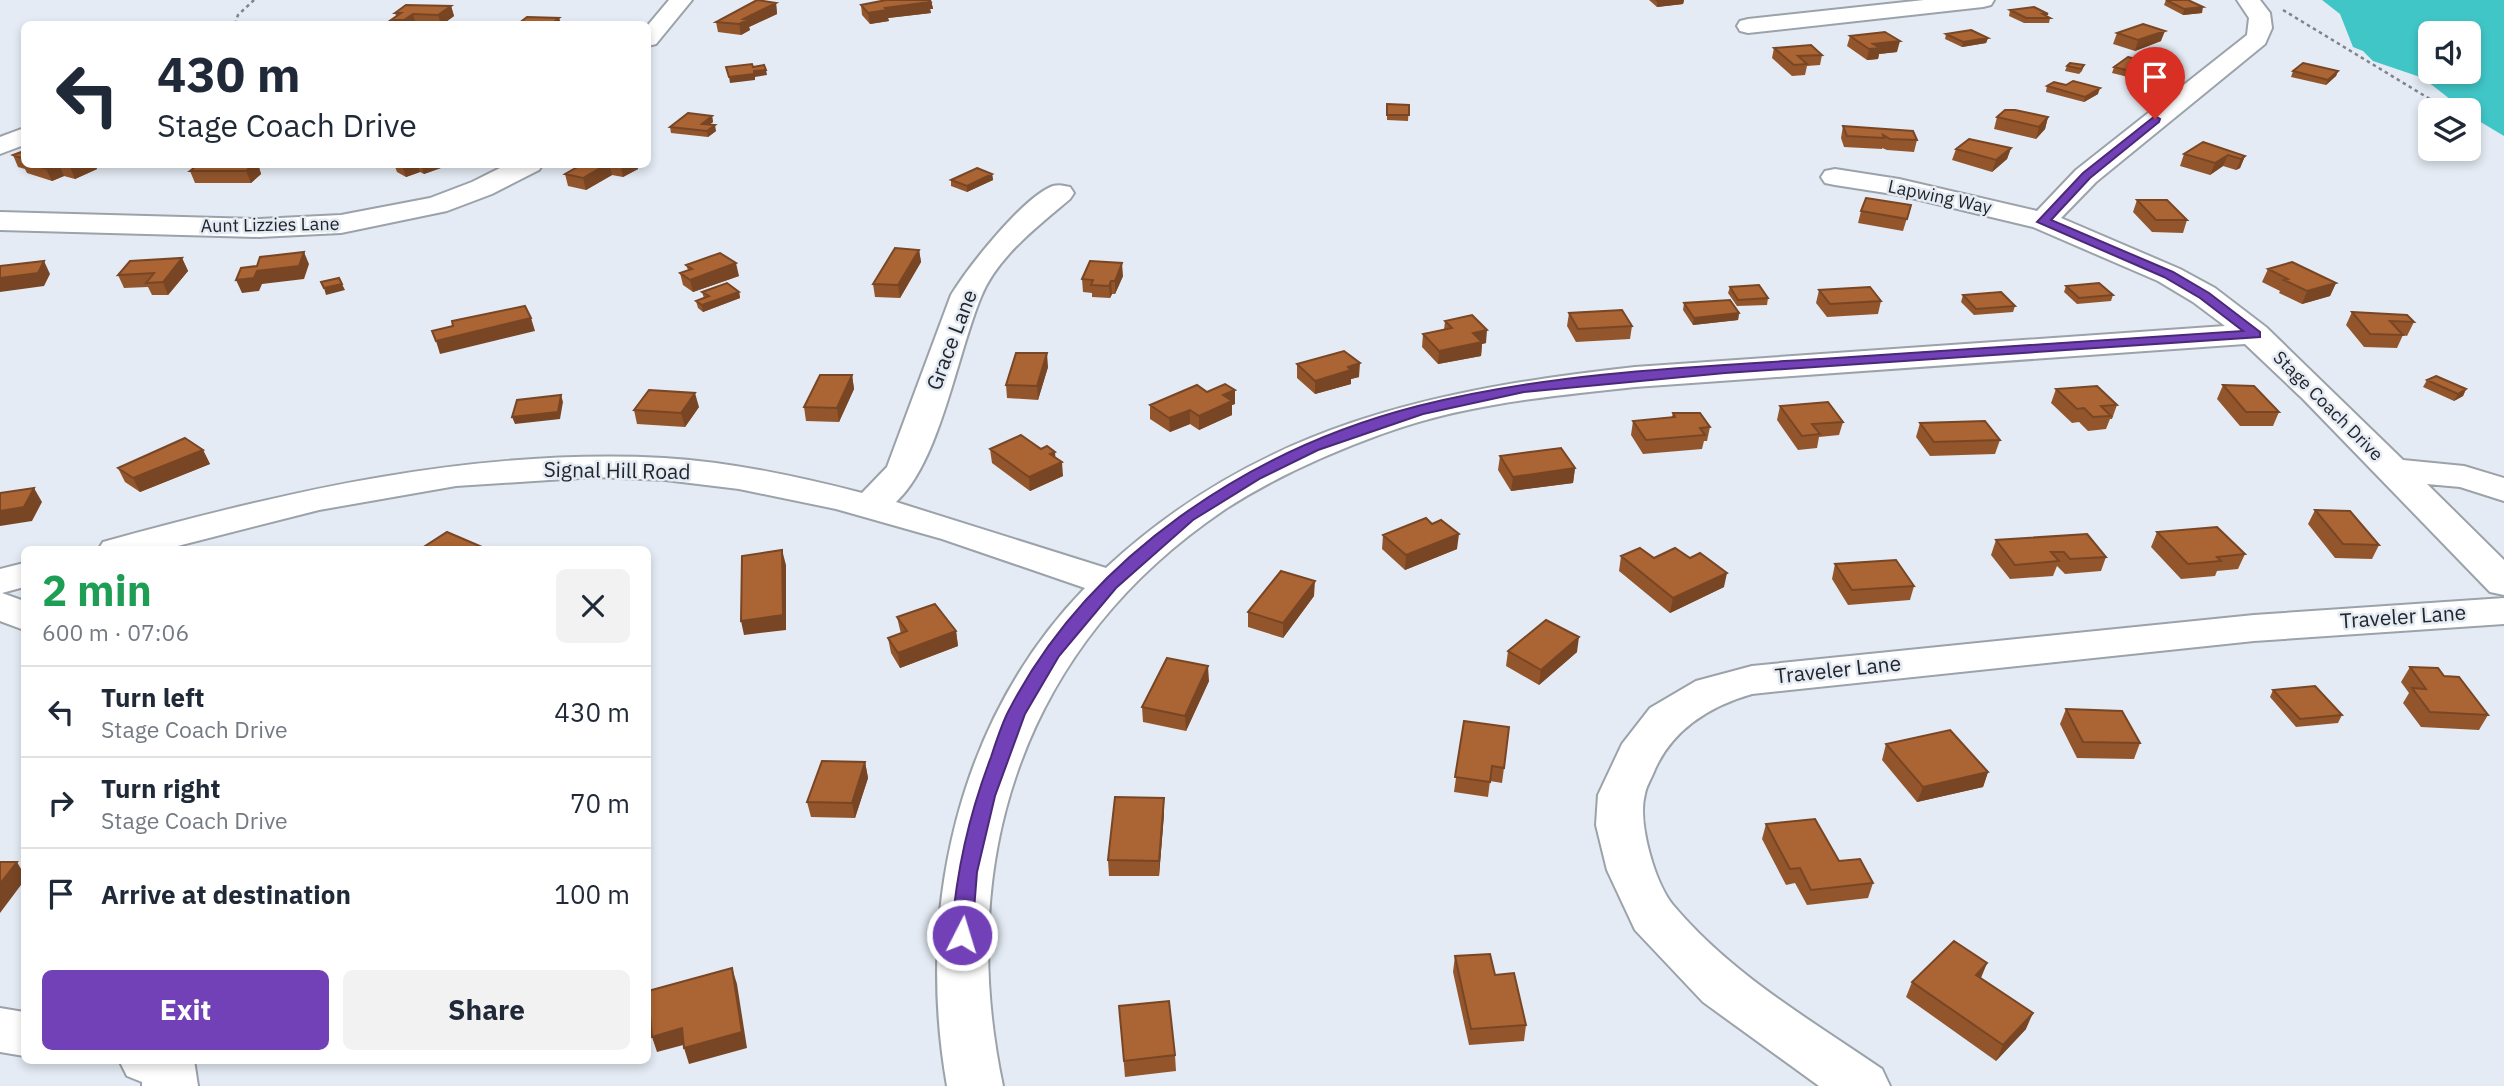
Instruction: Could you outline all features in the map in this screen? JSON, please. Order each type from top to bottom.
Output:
[{"type":"street","points":[[651,35],[681,0]]},
{"type":"street","points":[[1748,26],[1932,3],[1983,0]]},
{"type":"street","points":[[2043,222],[2087,176],[2258,39],[2262,23],[2259,13],[2248,0]]},
{"type":"street","points":[[0,146],[21,137]]},
{"type":"street","name":"Aunt Lizzies Lane","points":[[0,221],[258,228],[341,224],[437,205],[482,188],[522,168]]},
{"type":"street","name":"Lapwing Way","points":[[1835,177],[1899,187],[2043,222]]},
{"type":"street","name":"Grace Lane","points":[[871,505],[891,487],[905,468],[967,295],[976,279],[1008,237],[1059,193]]},
{"type":"street","name":"Stage Coach Drive","points":[[2043,222],[2169,275],[2204,295],[2255,334],[2504,583]]},
{"type":"street","points":[[975,1086],[964,1043],[960,956],[967,872],[986,796],[1016,714],[1052,652],[1110,584],[1188,517],[1256,475],[1313,447],[1369,425],[1524,388],[1647,375],[2148,339],[2255,334]]},
{"type":"street","name":"Signal Hill Road","points":[[133,546],[327,496],[424,480],[522,470],[610,467],[697,472],[798,487],[871,505],[1072,568],[1110,584]]},
{"type":"street","points":[[2393,470],[2465,477],[2504,490]]},
{"type":"street","points":[[0,581],[21,576]]},
{"type":"street","points":[[0,605],[21,616]]},
{"type":"street","name":"Traveler Lane","points":[[1862,1086],[1721,987],[1653,916],[1631,870],[1620,825],[1621,795],[1638,755],[1666,719],[1711,691],[1752,680],[2254,628],[2504,611]]},
{"type":"street","points":[[0,1030],[21,1034]]},
{"type":"path","points":[[237,21],[238,15],[254,0]]},
{"type":"path","points":[[2279,7],[2428,98]]},
{"type":"water","points":[[2322,0],[2504,0],[2504,136],[2481,122],[2481,98],[2449,98],[2431,84],[2481,84],[2481,21],[2418,21],[2418,76],[2373,61],[2363,51],[2353,47],[2340,14]]},
{"type":"building","points":[[757,0],[776,3],[743,19],[748,20],[739,24],[716,22]]},
{"type":"building","points":[[886,0],[930,2],[868,13],[861,5]]},
{"type":"building","points":[[2166,0],[2188,0],[2203,7],[2184,9]]},
{"type":"building","points":[[406,5],[451,6],[438,15],[413,14],[404,20],[391,20],[401,13],[395,13]]},
{"type":"building","points":[[2034,7],[2048,14],[2043,14],[2050,18],[2026,18],[2010,10]]},
{"type":"building","points":[[527,17],[559,18],[555,21],[522,21]]},
{"type":"building","points":[[2143,24],[2165,31],[2138,40],[2117,33]]},
{"type":"building","points":[[1971,30],[1988,38],[1963,42],[1946,34]]},
{"type":"building","points":[[1885,32],[1900,41],[1873,44],[1880,48],[1869,49],[1850,36]]},
{"type":"building","points":[[1811,45],[1822,55],[1798,56],[1807,64],[1794,65],[1774,48]]},
{"type":"building","points":[[2128,57],[2152,63],[2138,73],[2114,67]]},
{"type":"building","points":[[2070,63],[2084,65],[2081,69],[2067,66]]},
{"type":"building","points":[[2303,63],[2338,71],[2328,80],[2293,71]]},
{"type":"building","points":[[752,64],[753,67],[764,65],[766,70],[729,77],[726,67]]},
{"type":"building","points":[[2073,81],[2100,88],[2085,97],[2047,86],[2054,82],[2066,85]]},
{"type":"building","points":[[1387,104],[1409,105],[1409,115],[1387,115]]},
{"type":"building","points":[[2005,110],[2048,117],[2039,127],[1997,117]]},
{"type":"building","points":[[688,113],[712,116],[702,124],[715,125],[707,131],[670,127]]},
{"type":"building","points":[[1843,126],[1913,131],[1917,140],[1890,139],[1883,135],[1884,138],[1847,136]]},
{"type":"building","points":[[1969,139],[2011,148],[1996,160],[1956,149]]},
{"type":"building","points":[[2203,142],[2245,156],[2241,159],[2228,155],[2215,163],[2184,154]]},
{"type":"building","points":[[194,168],[249,168],[246,171],[190,171]]},
{"type":"building","points":[[576,168],[600,168],[583,178],[565,174]]},
{"type":"building","points":[[977,168],[992,174],[967,186],[951,180]]},
{"type":"building","points":[[1866,198],[1911,205],[1907,219],[1861,211]]},
{"type":"building","points":[[2137,200],[2167,200],[2187,220],[2156,220]]},
{"type":"building","points":[[895,248],[919,250],[898,285],[873,284]]},
{"type":"building","points":[[304,252],[299,266],[257,271],[254,278],[236,280],[241,268],[257,266],[260,257]]},
{"type":"building","points":[[720,253],[736,263],[690,280],[680,273],[692,269],[686,265]]},
{"type":"building","points":[[182,258],[163,282],[146,283],[154,273],[118,275],[130,261]]},
{"type":"building","points":[[44,261],[38,273],[0,278],[0,266]]},
{"type":"building","points":[[1090,261],[1122,263],[1115,281],[1111,281],[1109,286],[1091,285],[1093,280],[1082,279]]},
{"type":"building","points":[[2292,262],[2336,283],[2307,291],[2268,269]]},
{"type":"building","points":[[339,278],[342,284],[324,288],[321,282]]},
{"type":"building","points":[[727,283],[739,292],[702,305],[696,301],[709,296],[702,292]]},
{"type":"building","points":[[2099,283],[2113,295],[2079,298],[2066,286]]},
{"type":"building","points":[[1759,285],[1768,298],[1738,300],[1730,287]]},
{"type":"building","points":[[1870,287],[1881,301],[1830,304],[1819,290]]},
{"type":"building","points":[[2001,292],[2015,306],[1976,309],[1963,295]]},
{"type":"building","points":[[1730,300],[1739,313],[1694,318],[1684,303]]},
{"type":"building","points":[[525,306],[531,318],[436,341],[432,331],[453,326],[452,321]]},
{"type":"building","points":[[1622,310],[1632,326],[1578,329],[1569,313]]},
{"type":"building","points":[[2352,312],[2407,315],[2414,322],[2390,321],[2403,335],[2370,334]]},
{"type":"building","points":[[1472,315],[1487,330],[1473,333],[1482,342],[1439,351],[1423,334],[1452,328],[1445,321]]},
{"type":"building","points":[[1344,351],[1360,363],[1348,367],[1351,370],[1315,381],[1297,364]]},
{"type":"building","points":[[1016,353],[1047,353],[1037,386],[1006,385]]},
{"type":"building","points":[[820,375],[852,375],[837,408],[804,407]]},
{"type":"building","points":[[2436,376],[2466,389],[2458,394],[2427,380]]},
{"type":"building","points":[[1225,384],[1235,390],[1223,395],[1232,401],[1199,416],[1190,410],[1169,418],[1150,405],[1197,385],[1207,392]]},
{"type":"building","points":[[2223,385],[2254,386],[2279,412],[2246,412]]},
{"type":"building","points":[[2097,386],[2117,405],[2101,406],[2111,416],[2093,417],[2084,408],[2077,409],[2056,389]]},
{"type":"building","points":[[649,390],[695,393],[681,413],[634,410]]},
{"type":"building","points":[[561,395],[558,412],[512,417],[517,400]]},
{"type":"building","points":[[1828,402],[1843,422],[1812,424],[1820,434],[1802,436],[1780,406]]},
{"type":"building","points":[[1673,413],[1700,413],[1710,427],[1700,428],[1705,435],[1646,440],[1633,421],[1675,417]]},
{"type":"building","points":[[1985,421],[2000,440],[1934,442],[1920,423]]},
{"type":"building","points":[[1021,435],[1041,449],[1047,446],[1055,452],[1050,454],[1062,462],[1029,477],[990,449]]},
{"type":"building","points":[[185,438],[203,450],[133,478],[118,468]]},
{"type":"building","points":[[1561,448],[1575,468],[1513,477],[1500,456]]},
{"type":"building","points":[[34,488],[24,507],[0,511],[0,493]]},
{"type":"building","points":[[2315,510],[2350,511],[2379,545],[2343,544]]},
{"type":"building","points":[[1426,518],[1432,524],[1441,520],[1459,534],[1406,555],[1383,535]]},
{"type":"building","points":[[2217,527],[2245,554],[2217,557],[2221,561],[2188,564],[2157,532]]},
{"type":"building","points":[[447,532],[480,546],[425,546]]},
{"type":"building","points":[[2087,534],[2106,557],[2070,559],[2064,552],[2051,552],[2059,561],[2015,565],[1996,540]]},
{"type":"building","points":[[1640,548],[1654,558],[1675,548],[1690,558],[1700,553],[1727,573],[1673,598],[1621,556]]},
{"type":"building","points":[[782,550],[783,615],[741,621],[742,556]]},
{"type":"building","points":[[1896,560],[1914,586],[1852,590],[1835,564]]},
{"type":"building","points":[[1281,571],[1315,581],[1283,623],[1248,612]]},
{"type":"building","points":[[935,604],[956,631],[898,653],[888,638],[907,631],[897,617]]},
{"type":"building","points":[[1546,620],[1579,637],[1541,670],[1508,651]]},
{"type":"building","points":[[1167,658],[1208,666],[1185,716],[1142,707]]},
{"type":"building","points":[[2410,667],[2438,668],[2444,676],[2459,677],[2488,715],[2430,712],[2412,688],[2426,689]]},
{"type":"building","points":[[2315,686],[2342,715],[2300,719],[2273,690]]},
{"type":"building","points":[[2066,709],[2122,711],[2140,743],[2083,742]]},
{"type":"building","points":[[1464,721],[1509,727],[1504,768],[1492,766],[1490,782],[1455,777]]},
{"type":"building","points":[[1950,730],[1988,772],[1923,787],[1886,744]]},
{"type":"building","points":[[822,761],[865,762],[852,803],[807,802]]},
{"type":"building","points":[[1115,797],[1164,798],[1159,861],[1108,860]]},
{"type":"building","points":[[1815,819],[1839,861],[1860,859],[1873,883],[1811,890],[1800,868],[1790,869],[1766,824]]},
{"type":"building","points":[[0,862],[17,862],[0,884]]},
{"type":"building","points":[[1954,941],[1987,963],[1976,975],[2033,1013],[2003,1045],[1912,982]]},
{"type":"building","points":[[1490,954],[1495,975],[1514,973],[1526,1025],[1471,1029],[1455,956]]},
{"type":"building","points":[[732,968],[742,1032],[684,1048],[682,1028],[652,1037],[651,990]]},
{"type":"building","points":[[1169,1001],[1175,1055],[1124,1061],[1119,1006]]},
{"type":"route","points":[[962,935],[967,872],[986,796],[1016,714],[1052,652],[1110,584],[1188,517],[1256,475],[1313,447],[1369,425],[1419,410],[1524,388],[1725,369],[2255,334],[2204,295],[2169,275],[2127,255],[2043,222],[2087,176],[2155,119]]}]
